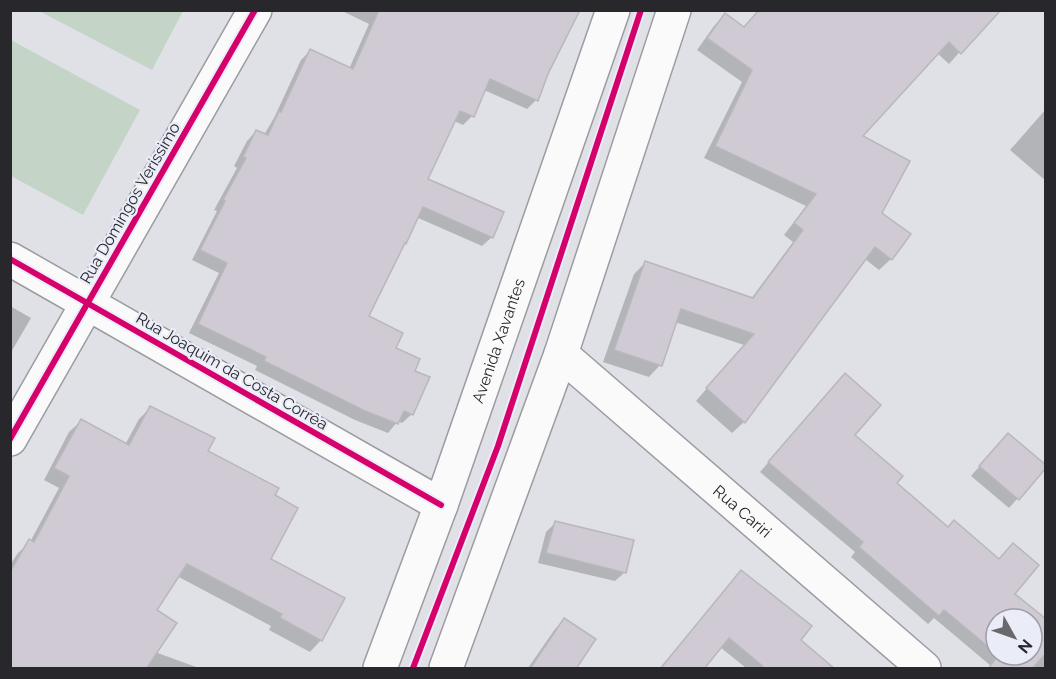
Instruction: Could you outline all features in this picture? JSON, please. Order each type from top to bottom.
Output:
[{"type":"street","name":"Rua Domingos Veríssimo","points":[[10,439],[255,10]]},
{"type":"street","name":"Avenida Xavantes","points":[[380,669],[441,505],[613,10]]},
{"type":"street","points":[[446,669],[561,354],[674,10]]},
{"type":"street","name":"Rua Joaquim da Costa Corrêa","points":[[10,260],[441,505]]},
{"type":"street","name":"Rua Cariri","points":[[561,354],[924,669]]},
{"type":"green space","points":[[39,11],[183,11],[152,70]]},
{"type":"green space","points":[[11,40],[140,110],[83,215],[11,176]]},
{"type":"building","points":[[379,10],[580,10],[548,74],[538,101],[490,79],[474,117],[460,111],[428,179],[504,212],[493,238],[423,207],[405,243],[369,316],[403,333],[396,348],[420,359],[415,371],[430,377],[413,415],[404,411],[398,424],[365,411],[264,361],[266,357],[198,324],[227,263],[200,250],[246,158],[243,157],[256,130],[268,135],[310,49],[353,69]]},
{"type":"building","points":[[759,10],[1001,10],[961,54],[949,42],[863,136],[910,161],[882,213],[911,234],[892,260],[875,247],[745,423],[706,388],[754,334],[681,309],[662,366],[614,350],[645,261],[753,298],[803,230],[794,223],[816,194],[715,146],[752,70],[707,38],[725,13],[744,27]]},
{"type":"building","points":[[845,373],[881,405],[855,435],[903,476],[897,483],[948,527],[954,520],[999,559],[1013,543],[1039,565],[1015,594],[1031,607],[984,607],[984,643],[944,610],[939,616],[859,547],[863,542],[768,462]]},
{"type":"building","points":[[150,406],[215,438],[208,451],[279,488],[275,495],[298,508],[271,559],[345,598],[322,641],[280,618],[282,614],[187,564],[157,610],[177,623],[146,669],[10,669],[10,572],[29,539],[34,542],[69,476],[54,468],[81,419],[129,445]]},
{"type":"building","points":[[1008,433],[1046,465],[1046,468],[1019,500],[979,466]]},
{"type":"building","points":[[555,521],[634,540],[626,573],[546,553]]},
{"type":"building","points":[[741,570],[812,626],[801,640],[835,669],[766,669],[729,638],[704,669],[660,669]]},
{"type":"building","points":[[1044,617],[1046,619],[1046,653],[1044,655]]},
{"type":"building","points":[[564,618],[596,639],[576,669],[530,669]]},
{"type":"building","points":[[989,667],[1034,667],[1032,669],[988,669]]},
{"type":"cycle path","points":[[10,439],[255,10]]},
{"type":"cycle path","points":[[413,668],[498,446],[641,10]]},
{"type":"cycle path","points":[[10,259],[441,505]]}]
